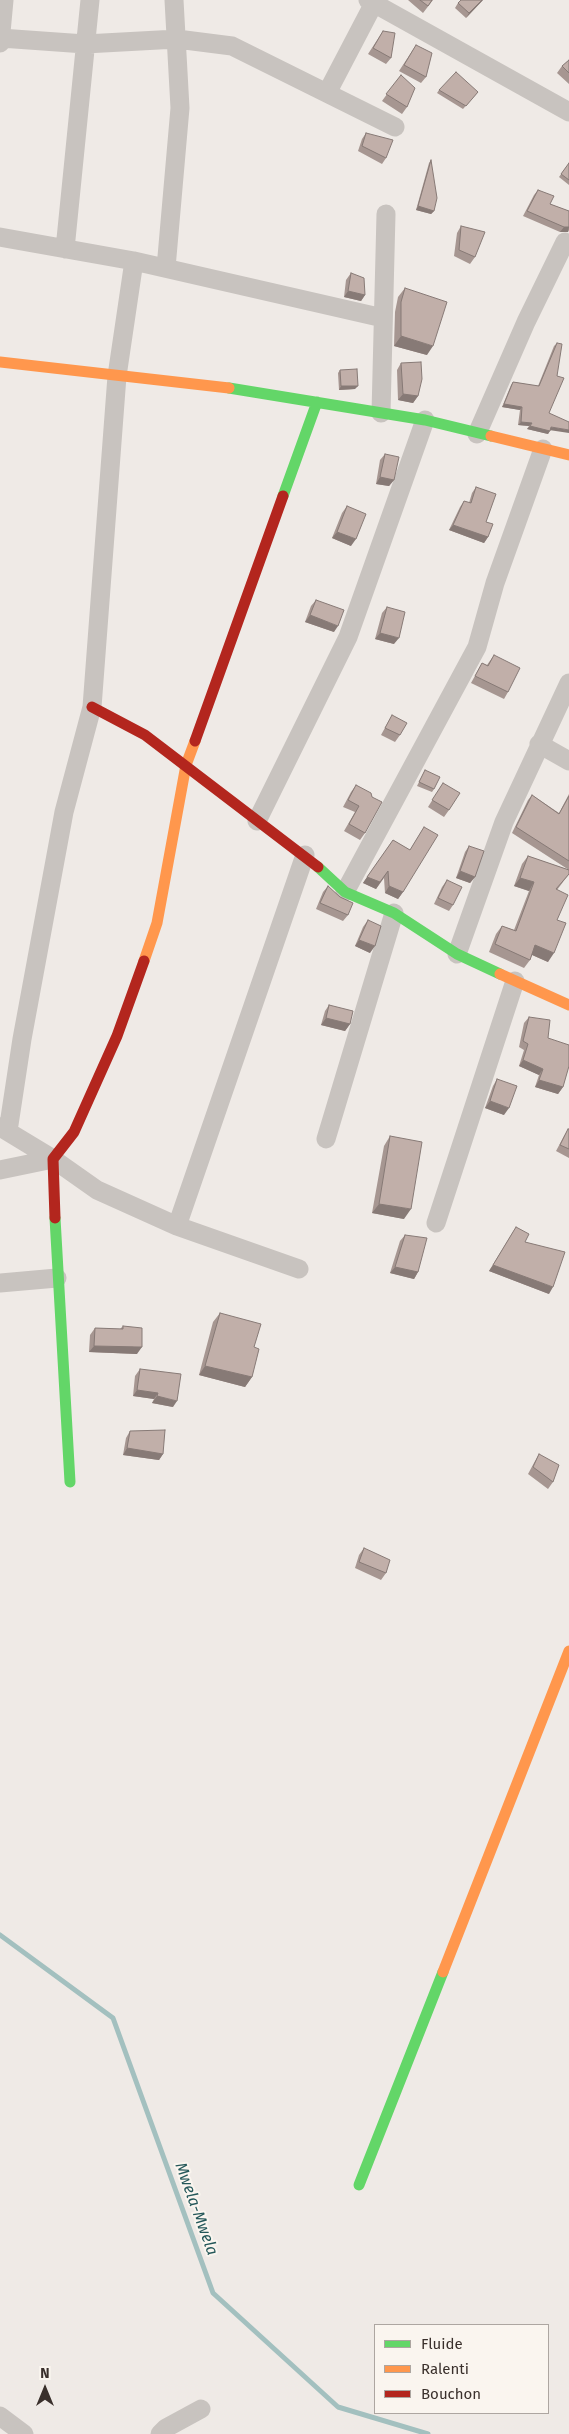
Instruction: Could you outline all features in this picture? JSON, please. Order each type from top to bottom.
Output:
[{"type":"street","points":[[0,43],[4,0]]},
{"type":"street","points":[[65,249],[90,0]]},
{"type":"street","points":[[166,268],[180,108],[174,0]]},
{"type":"street","points":[[327,93],[371,2],[569,112]]},
{"type":"street","points":[[0,38],[85,44],[176,39],[232,46],[395,126]]},
{"type":"street","points":[[381,413],[386,214]]},
{"type":"street","points":[[0,237],[134,261],[383,318]]},
{"type":"street","points":[[478,434],[526,322],[565,242]]},
{"type":"street","points":[[134,261],[117,376],[92,707],[64,812],[4,1129],[53,1159],[97,1190],[177,1226],[299,1269]]},
{"type":"street","points":[[0,362],[250,390],[425,420],[569,455]]},
{"type":"street","points":[[70,1482],[56,1278],[53,1159],[74,1132],[117,1036],[157,923],[186,764],[317,402]]},
{"type":"street","points":[[257,821],[348,637],[425,420]]},
{"type":"street","points":[[345,892],[477,647],[495,583],[543,450]]},
{"type":"street","points":[[457,954],[504,822],[569,683]]},
{"type":"street","points":[[92,707],[145,736],[186,764],[257,821],[305,855],[345,892],[394,913],[457,954],[569,1005]]},
{"type":"street","points":[[539,744],[569,761]]},
{"type":"street","points":[[177,1226],[305,855]]},
{"type":"street","points":[[326,1139],[394,913]]},
{"type":"street","points":[[436,1223],[515,981]]},
{"type":"street","points":[[0,1170],[53,1159]]},
{"type":"street","points":[[0,1283],[56,1278]]},
{"type":"street","points":[[359,2185],[569,1651]]},
{"type":"street","points":[[160,2434],[166,2428],[201,2410]]},
{"type":"street","points":[[0,2416],[24,2434]]},
{"type":"building","points":[[420,0],[432,0],[428,6]]},
{"type":"building","points":[[461,0],[482,0],[469,13],[458,3]]},
{"type":"building","points":[[383,31],[395,33],[391,58],[373,48]]},
{"type":"building","points":[[416,45],[432,53],[426,77],[404,65]]},
{"type":"building","points":[[569,60],[569,73],[562,66]]},
{"type":"building","points":[[456,72],[478,92],[466,106],[439,90]]},
{"type":"building","points":[[401,75],[415,88],[407,107],[386,94]]},
{"type":"building","points":[[366,133],[393,140],[386,158],[362,146]]},
{"type":"building","points":[[431,160],[437,198],[434,211],[418,206]]},
{"type":"building","points":[[569,163],[569,180],[561,174]]},
{"type":"building","points":[[538,190],[554,196],[550,204],[569,211],[569,227],[564,227],[527,211]]},
{"type":"building","points":[[461,226],[485,232],[475,257],[459,250]]},
{"type":"building","points":[[351,273],[364,278],[365,295],[348,291]]},
{"type":"building","points":[[405,288],[447,302],[433,346],[401,336],[401,302]]},
{"type":"building","points":[[557,343],[562,344],[557,376],[564,378],[549,413],[569,422],[569,430],[551,427],[550,431],[530,426],[532,423],[521,422],[522,407],[504,404],[513,382],[539,386]]},
{"type":"building","points":[[421,362],[422,379],[418,396],[403,394],[401,363]]},
{"type":"building","points":[[357,369],[358,386],[341,386],[340,370]]},
{"type":"building","points":[[385,454],[399,457],[394,480],[380,477]]},
{"type":"building","points":[[476,487],[496,494],[486,522],[493,524],[488,537],[453,525],[464,501],[471,503]]},
{"type":"building","points":[[347,506],[366,514],[356,539],[337,532]]},
{"type":"building","points":[[316,600],[344,610],[338,626],[310,615]]},
{"type":"building","points":[[387,607],[405,612],[399,638],[380,633]]},
{"type":"building","points":[[494,655],[520,668],[508,692],[475,676],[482,663],[488,666]]},
{"type":"building","points":[[392,715],[407,723],[400,735],[385,728]]},
{"type":"building","points":[[425,770],[440,777],[434,789],[419,782]]},
{"type":"building","points":[[443,783],[460,793],[449,810],[432,800]]},
{"type":"building","points":[[356,785],[371,793],[372,797],[382,802],[365,833],[349,824],[359,806],[348,800]]},
{"type":"building","points":[[532,795],[559,814],[569,796],[569,861],[516,827]]},
{"type":"building","points":[[424,827],[438,835],[403,892],[389,886],[388,871],[380,882],[367,877],[393,840],[410,850]]},
{"type":"building","points":[[469,846],[484,851],[475,877],[460,871]]},
{"type":"building","points":[[528,856],[569,870],[569,874],[556,889],[568,895],[557,920],[566,923],[554,953],[535,945],[530,960],[495,944],[502,926],[516,931],[534,882],[520,878]]},
{"type":"building","points":[[447,880],[462,887],[453,905],[438,898]]},
{"type":"building","points":[[328,886],[340,897],[353,903],[348,915],[320,903]]},
{"type":"building","points":[[368,920],[381,926],[375,946],[359,940]]},
{"type":"building","points":[[329,1005],[353,1011],[350,1024],[326,1018]]},
{"type":"building","points":[[529,1017],[550,1020],[548,1038],[569,1045],[569,1066],[563,1087],[539,1080],[543,1069],[523,1060],[528,1044],[523,1041]]},
{"type":"building","points":[[497,1079],[517,1086],[509,1108],[490,1101]]},
{"type":"building","points":[[569,1129],[569,1149],[560,1145]]},
{"type":"building","points":[[390,1136],[422,1142],[411,1209],[379,1204]]},
{"type":"building","points":[[516,1227],[529,1234],[525,1242],[565,1252],[553,1287],[493,1265]]},
{"type":"building","points":[[405,1235],[427,1238],[418,1272],[395,1267]]},
{"type":"building","points":[[220,1313],[261,1324],[254,1347],[259,1349],[252,1377],[205,1366]]},
{"type":"building","points":[[123,1326],[142,1328],[142,1347],[94,1346],[95,1328],[123,1329]]},
{"type":"building","points":[[140,1369],[181,1374],[177,1401],[157,1396],[158,1393],[137,1390]]},
{"type":"building","points":[[165,1430],[163,1454],[127,1448],[130,1431]]},
{"type":"building","points":[[539,1454],[559,1465],[553,1482],[533,1467]]},
{"type":"building","points":[[364,1548],[390,1560],[386,1573],[359,1562]]},
{"type":"waterway","name":"Mwela-Mwela","points":[[0,1935],[113,2018],[213,2293],[338,2407],[428,2434]]},
{"type":"traffic: fast","points":[[229,388],[425,420],[491,436]]},
{"type":"traffic: fast","points":[[283,496],[317,402]]},
{"type":"traffic: fast","points":[[318,867],[345,892],[394,913],[457,954],[500,974]]},
{"type":"traffic: fast","points":[[55,1218],[70,1482]]},
{"type":"traffic: fast","points":[[359,2185],[443,1972]]},
{"type":"traffic: slow","points":[[0,362],[229,388]]},
{"type":"traffic: slow","points":[[491,436],[569,455]]},
{"type":"traffic: slow","points":[[144,961],[157,923],[186,765],[195,741]]},
{"type":"traffic: slow","points":[[500,974],[569,1005]]},
{"type":"traffic: slow","points":[[443,1972],[569,1651]]},
{"type":"traffic: jam","points":[[195,741],[283,496]]},
{"type":"traffic: jam","points":[[92,707],[145,735],[318,867]]},
{"type":"traffic: jam","points":[[55,1218],[53,1159],[74,1132],[117,1036],[144,961]]}]
